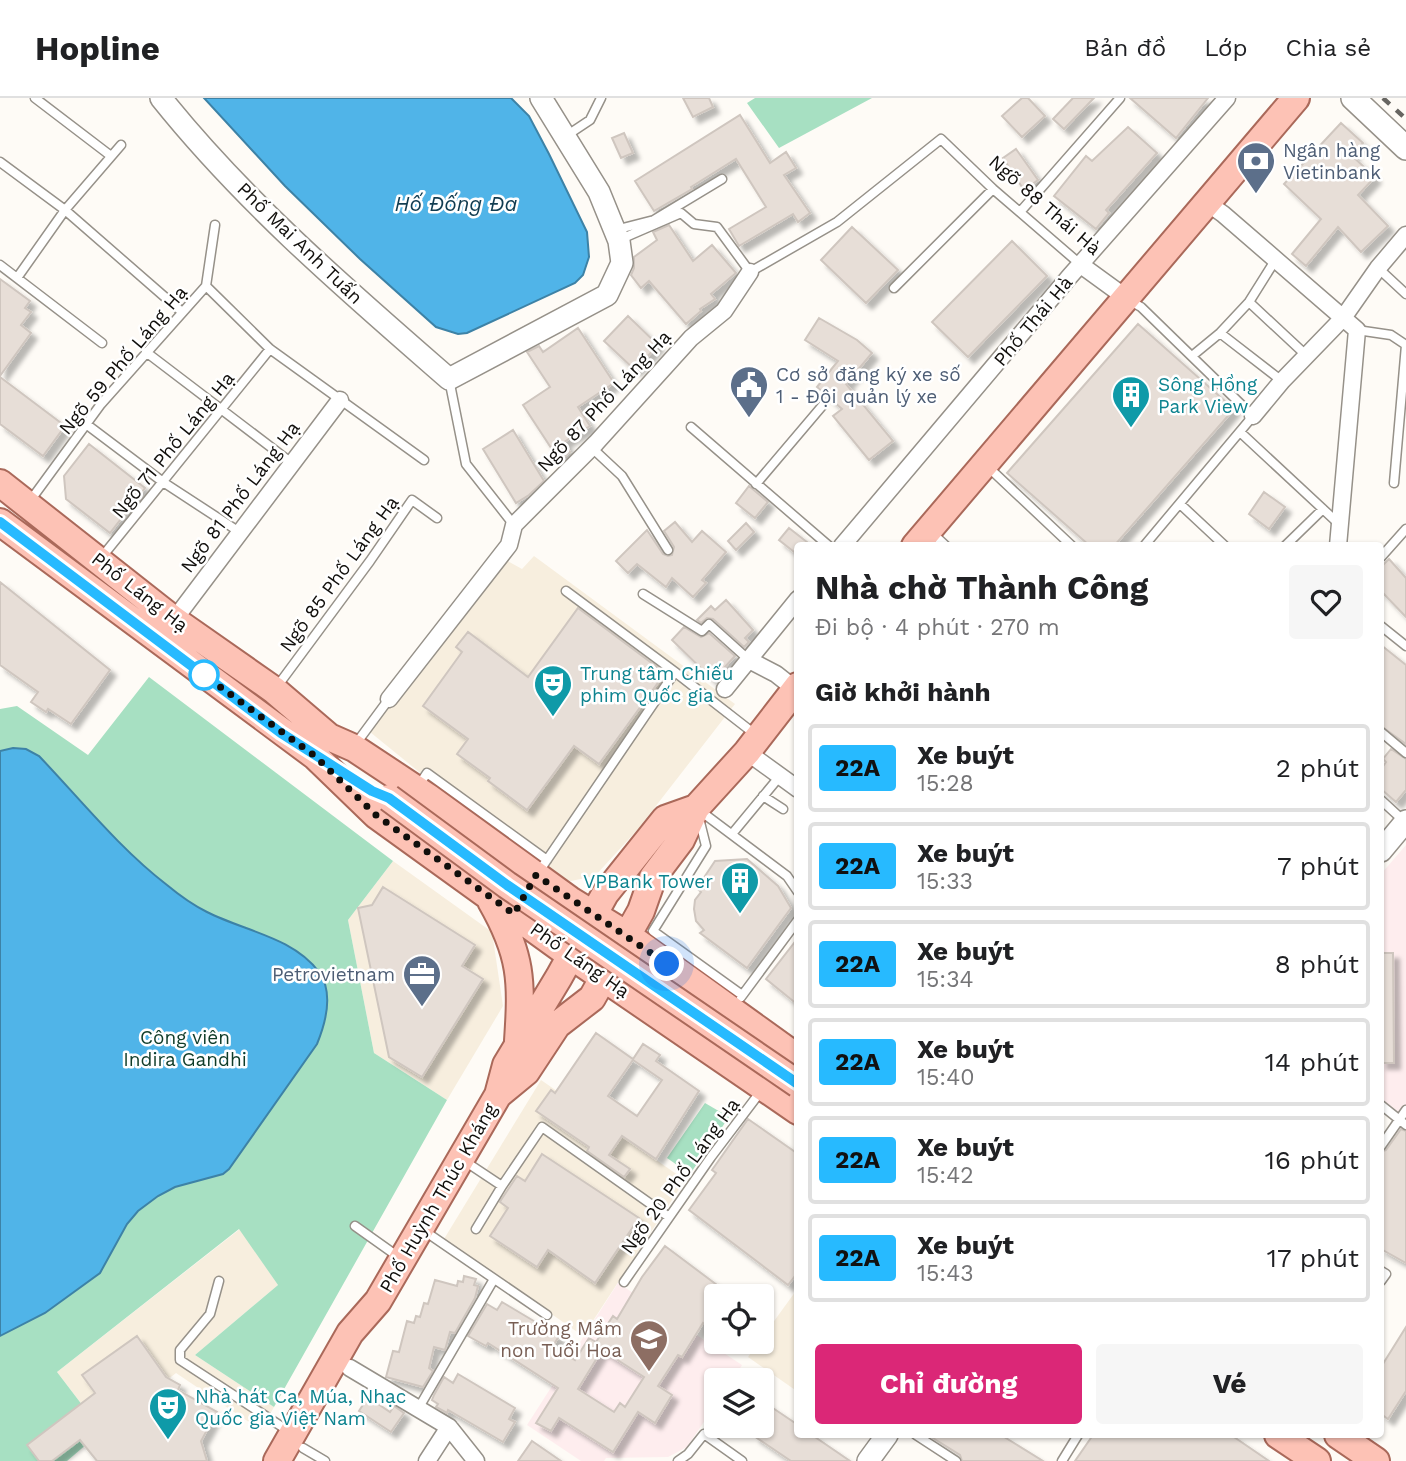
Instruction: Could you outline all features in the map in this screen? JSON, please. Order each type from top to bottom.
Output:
[{"type":"main road","points":[[930,541],[984,463],[1296,98]]},
{"type":"main road","points":[[1353,98],[1406,148]]},
{"type":"main road","name":"Phố Láng Hạ","points":[[0,483],[174,620],[274,690],[376,815],[570,955],[794,1108]]},
{"type":"main road","points":[[4,525],[28,505]]},
{"type":"main road","name":"Phố Láng Hạ","points":[[4,525],[322,747],[354,748],[541,867],[570,900],[627,935],[667,964],[736,1003],[794,1053]]},
{"type":"main road","points":[[627,935],[641,911],[653,877],[681,841],[696,808],[794,692]]},
{"type":"main road","points":[[322,747],[341,769],[372,791],[389,798],[507,885],[794,1081]]},
{"type":"main road","points":[[593,913],[604,894],[665,819],[696,808]]},
{"type":"main road","points":[[514,914],[541,867]]},
{"type":"main road","points":[[487,893],[506,927],[518,962],[522,991],[518,1046]]},
{"type":"main road","name":"Phố Huỳnh Thúc Kháng","points":[[304,1451],[350,1333],[378,1301],[498,1095],[506,1065],[593,913]]},
{"type":"main road","name":"Phố Huỳnh Thúc Kháng","points":[[498,1095],[526,1073],[556,1025],[592,998],[627,935]]},
{"type":"main road","points":[[642,1004],[667,964]]},
{"type":"main road","name":"Phố Huỳnh Thúc Kháng","points":[[277,1461],[304,1451],[366,1339],[378,1301]]},
{"type":"main road","points":[[1342,1438],[1376,1461]]},
{"type":"street","name":"Phố Mai Anh Tuấn","points":[[161,98],[190,135],[325,271],[449,379]]},
{"type":"street","points":[[449,379],[607,295],[622,263],[616,235],[599,192],[541,98]]},
{"type":"street","name":"Phố Thái Hà","points":[[845,542],[1227,98]]},
{"type":"street","points":[[1206,202],[1357,330],[1338,542]]},
{"type":"street","points":[[1254,416],[1282,381],[1343,318],[1378,268],[1403,243]]},
{"type":"street","name":"Ngõ 88 Thái Hà","points":[[1081,265],[1125,297]]},
{"type":"street","name":"Ngõ 87 Phố Láng Hạ","points":[[389,699],[509,545],[514,525],[591,447],[691,338],[724,311],[750,272]]},
{"type":"street","name":"Ngõ 81 Phố Láng Hạ","points":[[174,620],[340,400]]},
{"type":"street","points":[[725,689],[794,604]]},
{"type":"street","points":[[749,660],[794,686]]},
{"type":"street","points":[[752,744],[780,776],[794,786]]},
{"type":"street","points":[[1384,848],[1406,822]]},
{"type":"street","points":[[350,1368],[449,1427],[476,1461]]},
{"type":"street","points":[[428,1461],[449,1427]]},
{"type":"street","points":[[867,1461],[885,1438]]},
{"type":"lane","points":[[35,98],[111,156]]},
{"type":"lane","points":[[565,137],[590,120],[601,98]]},
{"type":"lane","points":[[1020,212],[1120,98]]},
{"type":"lane","name":"Ngõ 88 Thái Hà","points":[[941,139],[993,189],[1081,265]]},
{"type":"lane","name":"Ngõ 87 Phố Láng Hạ","points":[[750,272],[837,222],[941,139]]},
{"type":"lane","points":[[17,278],[65,210],[121,145]]},
{"type":"lane","points":[[0,162],[65,210],[181,312]]},
{"type":"lane","points":[[616,235],[654,220],[722,179]]},
{"type":"lane","points":[[894,288],[993,189]]},
{"type":"lane","points":[[616,235],[681,213],[694,224],[717,227],[750,272]]},
{"type":"lane","name":"Ngõ 59 Phố Láng Hạ","points":[[28,505],[86,424],[206,286],[215,225]]},
{"type":"lane","points":[[1192,356],[1220,333],[1250,302],[1276,259]]},
{"type":"lane","points":[[0,265],[102,343]]},
{"type":"lane","points":[[1378,268],[1406,294]]},
{"type":"lane","points":[[206,286],[270,349],[424,460]]},
{"type":"lane","points":[[1125,297],[1141,307],[1254,416],[1147,542]]},
{"type":"lane","points":[[1250,302],[1307,356]]},
{"type":"lane","points":[[1357,330],[1391,335],[1406,345],[1394,483]]},
{"type":"lane","points":[[1220,333],[1282,381]]},
{"type":"lane","name":"Ngõ 71 Phố Láng Hạ","points":[[100,561],[270,349]]},
{"type":"lane","points":[[146,352],[293,464]]},
{"type":"lane","points":[[449,379],[466,464],[514,525]]},
{"type":"lane","points":[[756,484],[823,405]]},
{"type":"lane","points":[[86,424],[163,482],[241,533]]},
{"type":"lane","points":[[691,427],[824,542]]},
{"type":"lane","points":[[1240,432],[1339,524]]},
{"type":"lane","points":[[591,447],[622,476],[668,550]]},
{"type":"lane","points":[[984,463],[1068,542]]},
{"type":"lane","name":"Ngõ 85 Phố Láng Hạ","points":[[274,690],[412,500],[437,517]]},
{"type":"lane","points":[[1180,504],[1221,542]]},
{"type":"lane","points":[[1289,542],[1323,509]]},
{"type":"lane","points":[[1384,554],[1406,529]]},
{"type":"lane","points":[[566,592],[676,672],[752,744]]},
{"type":"lane","points":[[643,594],[702,631],[709,624],[749,660]]},
{"type":"lane","points":[[1384,628],[1406,646]]},
{"type":"lane","points":[[541,867],[676,672]]},
{"type":"lane","name":"Ngõ 87 Phố Láng Hạ","points":[[354,748],[389,699]]},
{"type":"lane","points":[[1384,735],[1406,753]]},
{"type":"lane","points":[[732,834],[780,776]]},
{"type":"lane","points":[[763,796],[783,809]]},
{"type":"lane","points":[[1384,803],[1406,822]]},
{"type":"lane","points":[[696,808],[787,876],[794,886]]},
{"type":"lane","points":[[696,808],[706,846],[653,931],[736,1003],[794,925]]},
{"type":"lane","name":"Ngõ 20 Phố Láng Hạ","points":[[624,1283],[763,1088]]},
{"type":"lane","points":[[1384,1107],[1403,1122]]},
{"type":"lane","points":[[1384,1143],[1403,1122],[1406,1110]]},
{"type":"lane","points":[[476,1229],[542,1127],[669,1217]]},
{"type":"lane","points":[[460,1159],[502,1186]]},
{"type":"lane","points":[[355,1226],[403,1259]]},
{"type":"lane","points":[[421,1228],[547,1315]]},
{"type":"lane","points":[[418,1409],[494,1279]]},
{"type":"lane","points":[[219,1281],[210,1314],[180,1350],[180,1360],[304,1451]]},
{"type":"lane","points":[[678,1461],[688,1454],[704,1434],[742,1461]]},
{"type":"lane","points":[[921,1438],[956,1461]]},
{"type":"lane","points":[[1062,1461],[1076,1438]]},
{"type":"shaded area","name":"Trung tâm Chiếu phim Quốc gia","points":[[534,556],[735,704],[638,829],[595,876],[571,881],[547,876],[370,732],[506,560],[522,569]]},
{"type":"shaded area","points":[[1406,845],[1406,1117],[1384,1101],[1384,871]]},
{"type":"shaded area","points":[[393,861],[492,932],[503,1006],[447,1100],[374,1053],[348,920]]},
{"type":"shaded area","points":[[541,1080],[685,1180],[583,1336],[444,1239]]},
{"type":"shaded area","points":[[240,1229],[278,1285],[195,1355],[274,1407],[261,1430],[176,1373],[102,1431],[57,1372]]},
{"type":"shaded area","name":"Trường Mầm non Tuổi Hoa","points":[[618,1283],[704,1340],[704,1354],[725,1354],[742,1365],[740,1368],[704,1368],[704,1422],[687,1447],[668,1457],[581,1461],[527,1425]]},
{"type":"shaded area","points":[[794,1294],[794,1389],[774,1375],[774,1368],[764,1368],[748,1357],[750,1354],[774,1354],[774,1321]]},
{"type":"green space","points":[[755,98],[872,98],[779,148],[747,103]]},
{"type":"green space","name":"Công viên Indira Gandhi","points":[[149,677],[393,861],[348,920],[374,1053],[447,1100],[274,1407],[195,1355],[278,1285],[239,1229],[57,1372],[102,1431],[67,1461],[0,1461],[0,709],[17,706],[88,755]]},
{"type":"green space","points":[[705,1103],[729,1117],[690,1174],[667,1158]]},
{"type":"water","name":"Hố Đống Đa","points":[[204,98],[511,98],[529,116],[587,232],[589,257],[583,275],[575,283],[467,333],[458,334],[436,327],[360,259],[285,186]]},
{"type":"water","points":[[26,749],[39,756],[117,840],[181,896],[221,919],[282,943],[308,960],[324,980],[327,1008],[317,1044],[229,1169],[223,1174],[175,1187],[158,1196],[138,1211],[127,1224],[100,1273],[45,1313],[0,1336],[0,751]]},
{"type":"building","points":[[683,98],[709,98],[713,107],[693,117]]},
{"type":"building","points":[[1022,98],[1028,98],[1045,116],[1022,137],[1002,116]]},
{"type":"building","points":[[1073,98],[1094,98],[1064,129],[1053,119]]},
{"type":"building","points":[[1130,98],[1208,98],[1176,138]]},
{"type":"building","points":[[740,115],[770,163],[786,152],[796,168],[784,175],[810,213],[798,222],[793,214],[739,246],[729,229],[766,207],[736,159],[654,211],[635,181]]},
{"type":"building","points":[[1341,123],[1363,143],[1351,155],[1375,177],[1358,195],[1388,226],[1361,252],[1338,227],[1306,266],[1292,254],[1321,219],[1284,184]]},
{"type":"building","points":[[1128,127],[1157,153],[1106,210],[1109,213],[1096,229],[1054,196],[1086,156],[1092,161]]},
{"type":"building","points":[[624,133],[633,153],[621,158],[612,138]]},
{"type":"building","points":[[1016,149],[1038,180],[1024,190],[1003,158]]},
{"type":"building","points":[[669,225],[693,261],[712,245],[736,273],[711,294],[715,299],[700,309],[686,324],[649,281],[641,288],[631,275],[634,257],[657,240],[653,232]]},
{"type":"building","points":[[852,227],[898,270],[866,303],[821,260]]},
{"type":"building","points":[[1012,241],[1047,276],[968,357],[932,322]]},
{"type":"building","points":[[0,279],[30,301],[25,308],[31,312],[21,325],[31,333],[0,376]]},
{"type":"building","points":[[628,316],[658,345],[635,370],[604,341]]},
{"type":"building","points":[[819,318],[857,340],[872,353],[846,384],[893,441],[869,460],[833,416],[842,409],[817,387],[838,361],[805,340]]},
{"type":"building","name":"Sông Hồng Park View","points":[[1138,324],[1234,409],[1118,542],[1085,542],[1007,473]]},
{"type":"building","points":[[578,328],[614,383],[578,407],[590,426],[564,442],[570,452],[559,460],[523,405],[550,387],[527,352],[539,346],[543,352]]},
{"type":"building","points":[[0,377],[65,426],[43,456],[0,424]]},
{"type":"building","points":[[513,430],[544,481],[516,503],[483,449]]},
{"type":"building","points":[[89,444],[145,488],[110,533],[66,499],[64,476]]},
{"type":"building","points":[[749,486],[768,502],[755,518],[736,503]]},
{"type":"building","points":[[1264,492],[1285,507],[1269,529],[1249,514]]},
{"type":"building","points":[[675,522],[692,542],[702,531],[726,552],[702,580],[706,583],[693,597],[672,578],[666,587],[637,564],[628,573],[616,561],[647,530],[663,554],[672,555],[674,547],[664,531]]},
{"type":"building","points":[[746,523],[754,532],[736,550],[728,541]]},
{"type":"building","points":[[789,528],[807,542],[794,542],[794,552],[779,540]]},
{"type":"building","points":[[1389,559],[1406,578],[1406,617],[1384,594],[1384,564]]},
{"type":"building","points":[[0,582],[110,670],[71,724],[31,702],[38,692],[0,665]]},
{"type":"building","points":[[726,600],[753,630],[745,638],[749,642],[744,647],[713,619],[707,618],[701,623],[697,620],[711,606],[715,610]]},
{"type":"building","points":[[578,608],[665,673],[599,764],[574,746],[527,810],[457,754],[468,739],[423,706],[462,652],[456,647],[468,632],[528,677]]},
{"type":"building","points":[[684,627],[701,637],[709,633],[735,656],[713,680],[672,640]]},
{"type":"building","points":[[1384,647],[1406,665],[1406,744],[1384,728]]},
{"type":"building","points":[[1391,749],[1406,759],[1406,790],[1396,802],[1384,792],[1384,758]]},
{"type":"building","name":"VPBank Tower","points":[[747,859],[778,886],[791,908],[747,968],[700,933],[704,930],[696,921],[694,909],[695,900],[701,892],[697,888],[715,861]]},
{"type":"building","name":"Petrovietnam","points":[[383,887],[475,945],[462,966],[483,979],[422,1077],[389,1057],[358,908],[372,905]]},
{"type":"building","points":[[794,943],[794,1002],[766,979]]},
{"type":"building","points":[[1384,953],[1393,953],[1394,1063],[1384,1063]]},
{"type":"building","points":[[596,1033],[633,1059],[643,1044],[660,1055],[656,1061],[699,1091],[656,1159],[622,1136],[609,1155],[630,1169],[624,1177],[587,1151],[589,1147],[536,1111],[551,1090],[555,1093]],"holes":[[[633,1060],[662,1080],[637,1116],[608,1096]]]},
{"type":"building","points":[[748,1119],[794,1151],[794,1277],[788,1285],[689,1210],[716,1173],[712,1170]]},
{"type":"building","points":[[1401,1129],[1406,1131],[1406,1263],[1384,1251],[1386,1150]]},
{"type":"building","points":[[542,1154],[639,1218],[595,1283],[548,1250],[537,1267],[490,1236],[508,1208],[501,1200],[517,1176],[525,1181]]},
{"type":"building","points":[[665,1246],[716,1284],[704,1284],[704,1324],[682,1357],[678,1355],[658,1386],[672,1395],[655,1423],[638,1412],[613,1452],[559,1418],[551,1431],[536,1423],[558,1388],[488,1343],[486,1346],[468,1336],[487,1304],[497,1310],[502,1302],[559,1336],[553,1346],[575,1360],[589,1338],[596,1342],[613,1316],[617,1319],[642,1277]],"holes":[[[602,1350],[644,1377],[625,1407],[620,1403],[614,1412],[578,1389]]]},
{"type":"building","points":[[464,1276],[476,1279],[474,1285],[478,1286],[475,1298],[455,1333],[450,1332],[445,1350],[434,1347],[429,1368],[433,1371],[423,1387],[386,1377],[393,1351],[399,1352],[407,1321],[414,1323],[416,1316],[420,1317],[424,1303],[428,1304],[435,1280],[457,1286],[458,1281],[463,1282]]},
{"type":"building","points":[[1406,1327],[1406,1391],[1388,1419],[1384,1416],[1384,1362]]},
{"type":"building","points":[[137,1336],[166,1377],[180,1385],[178,1390],[217,1412],[201,1441],[207,1461],[97,1461],[80,1440],[52,1461],[39,1461],[27,1445],[95,1393],[82,1375]]},
{"type":"building","points":[[458,1374],[515,1408],[509,1419],[515,1422],[503,1442],[448,1410],[447,1413],[436,1407],[438,1404],[432,1400],[444,1377],[453,1383]]},
{"type":"building","points":[[368,1397],[390,1412],[394,1406],[404,1413],[391,1432],[359,1411]]},
{"type":"building","points":[[774,1409],[794,1422],[794,1438],[816,1438],[850,1461],[791,1461],[757,1438],[774,1438]]},
{"type":"building","points":[[933,1438],[1006,1438],[1043,1461],[962,1461],[960,1455]]},
{"type":"building","points":[[1091,1438],[1235,1438],[1269,1461],[1075,1461]]},
{"type":"building","points":[[532,1441],[561,1461],[518,1461]]},
{"type":"railway","points":[[1383,98],[1406,119]]},
{"type":"bus line","name":"22A","points":[[0,522],[281,733],[372,791],[389,798],[507,885],[794,1081]]},
{"type":"place","name":"Ngân hàng Vietinbank","points":[[1256,195]]},
{"type":"place","name":"Cơ sở đăng ký xe số 1 - Đội quản lý xe","points":[[749,419]]},
{"type":"place","name":"Sông Hồng Park View","points":[[1131,429]]},
{"type":"place","name":"Trung tâm Chiếu phim Quốc gia","points":[[553,718]]},
{"type":"place","name":"VPBank Tower","points":[[740,915]]},
{"type":"place","name":"Petrovietnam","points":[[422,1008]]},
{"type":"place","name":"Trường Mầm non Tuổi Hoa","points":[[649,1373]]},
{"type":"place","name":"Nhà hát Ca, Múa, Nhạc Quốc gia Việt Nam","points":[[168,1441]]},
{"type":"route","points":[[204,675],[197,670],[315,756],[376,815],[514,914],[536,875],[667,964]]}]
